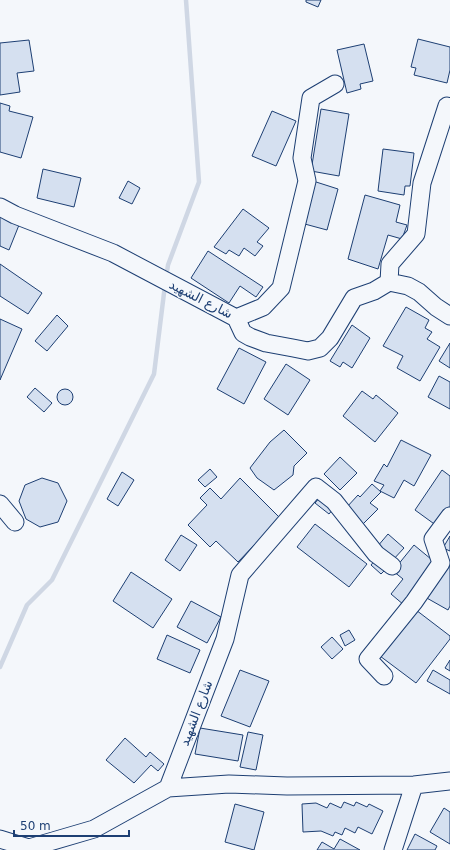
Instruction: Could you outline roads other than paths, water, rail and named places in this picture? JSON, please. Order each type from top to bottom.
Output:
[{"type":"street","name":"شارع الشهيد","points":[[0,207],[15,215],[113,253],[236,318],[263,307],[280,288],[307,181],[302,158],[311,98],[335,84]]},
{"type":"street","points":[[389,282],[390,264],[416,234],[422,182],[447,106]]},
{"type":"street","points":[[236,318],[243,333],[250,337],[266,343],[308,351],[320,348],[330,338],[354,298],[389,282],[408,286],[419,292],[436,307],[450,316]]},
{"type":"street","name":"شارع الشهيد","points":[[168,788],[225,639],[240,575],[316,487],[334,501],[376,554],[392,566]]},
{"type":"street","points":[[0,504],[15,522]]},
{"type":"street","points":[[384,676],[368,659],[414,602],[441,563],[433,539],[450,516]]},
{"type":"street","points":[[0,839],[30,848],[94,829],[168,788],[229,784],[287,786],[414,785],[450,781]]},
{"type":"street","points":[[393,850],[414,785]]},
{"type":"waterway","points":[[166,278],[168,265],[199,182],[186,0]]},
{"type":"waterway","points":[[0,667],[27,605],[52,580],[154,374],[165,285]]}]
